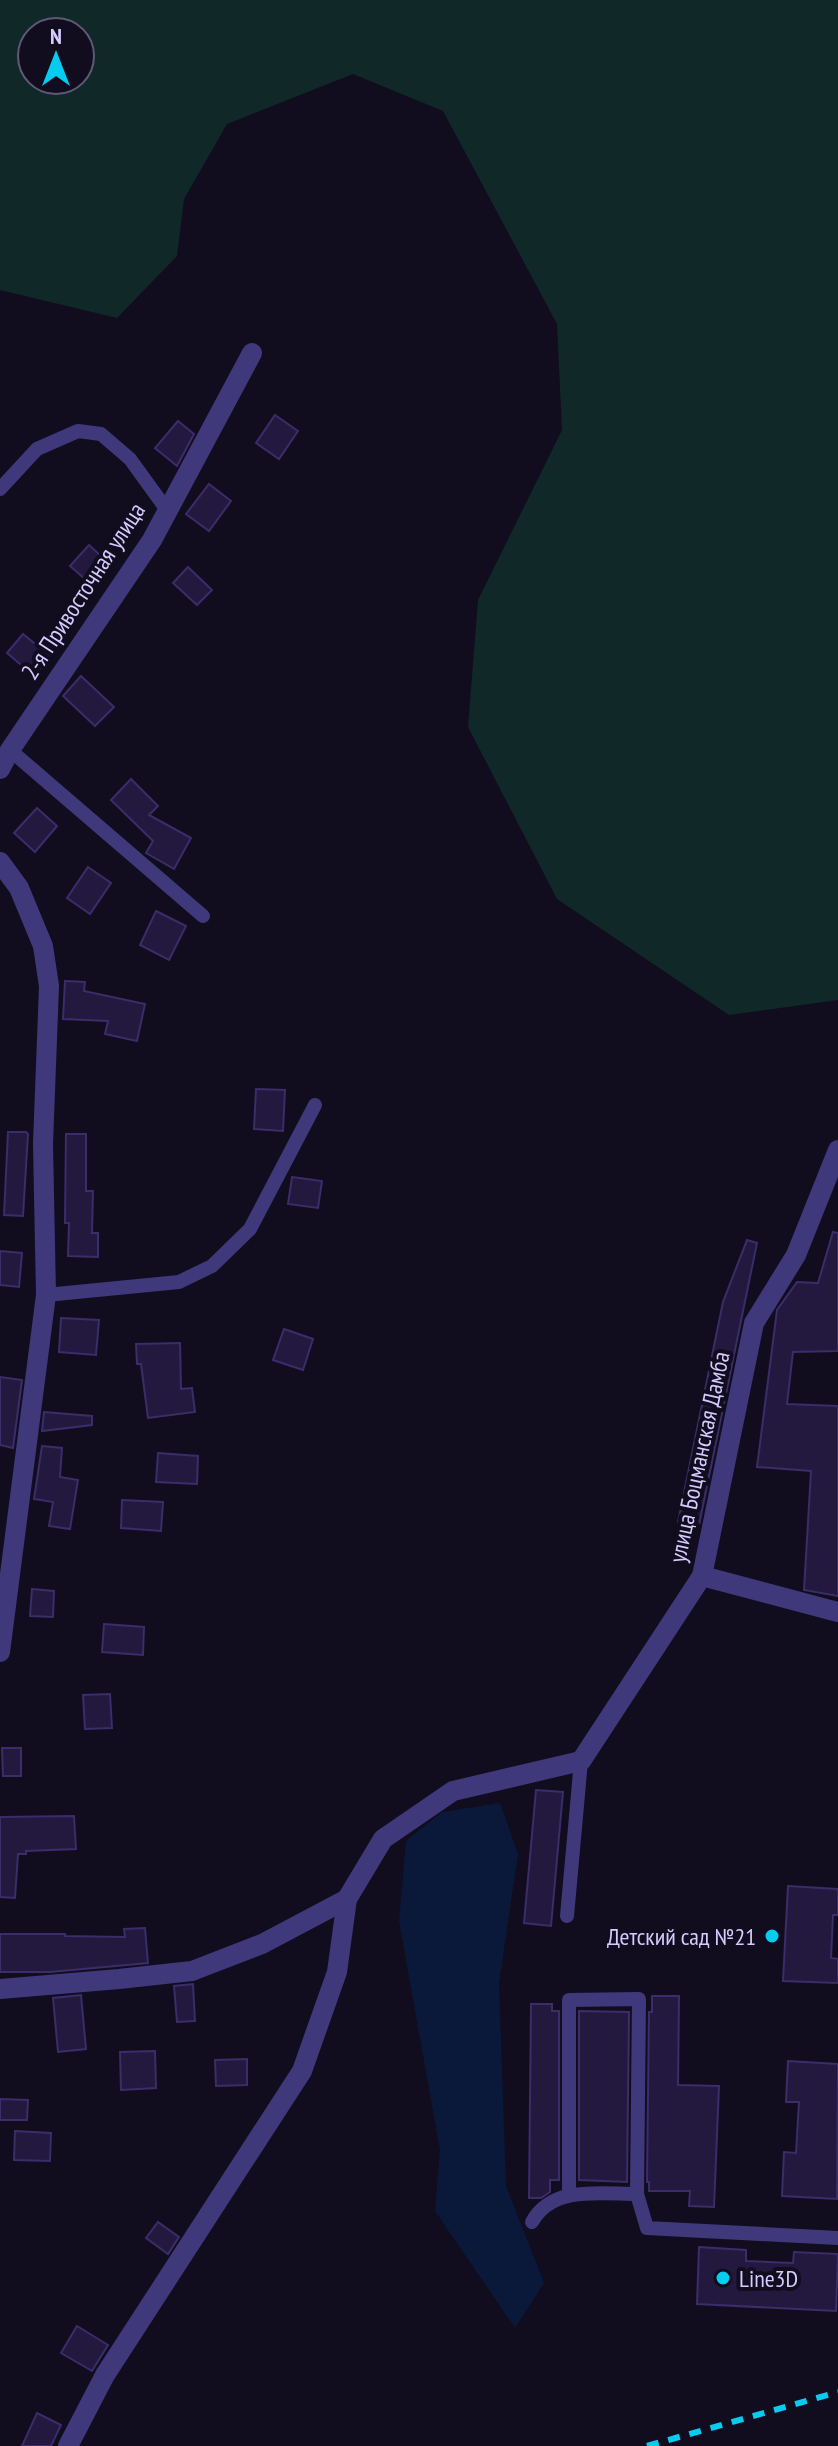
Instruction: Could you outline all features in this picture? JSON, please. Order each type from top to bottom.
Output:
[{"type":"street","name":"2-я Привосточная улица","points":[[0,769],[152,540],[252,353]]},
{"type":"street","points":[[0,862],[19,888],[43,946],[49,986],[43,1144],[46,1295],[0,1652]]},
{"type":"street","name":"улица Боцманская Дамба","points":[[581,1761],[702,1576],[754,1323],[796,1255],[838,1150]]},
{"type":"street","points":[[702,1576],[838,1612]]},
{"type":"street","points":[[68,2446],[105,2375],[302,2071],[337,1972],[347,1899],[383,1839],[453,1791],[581,1761]]},
{"type":"street","points":[[0,1989],[192,1971],[262,1944],[347,1899]]},
{"type":"lane","points":[[0,489],[37,449],[78,431],[101,434],[130,459],[167,510]]},
{"type":"lane","points":[[10,750],[203,916]]},
{"type":"lane","points":[[46,1295],[179,1282],[212,1266],[250,1229],[315,1105]]},
{"type":"lane","points":[[567,1916],[581,1761]]},
{"type":"lane","points":[[569,2194],[569,2000],[639,1999],[637,2194],[647,2228],[838,2238]]},
{"type":"lane","points":[[532,2222],[539,2208],[569,2194],[637,2194]]},
{"type":"green space","points":[[0,0],[838,0],[838,1000],[729,1015],[557,899],[468,727],[478,600],[562,430],[557,324],[443,111],[353,74],[227,124],[184,199],[177,256],[117,318],[0,290]]},
{"type":"water","points":[[500,1803],[518,1854],[499,1983],[506,2186],[544,2283],[515,2328],[435,2211],[440,2150],[399,1921],[406,1841],[442,1812]]},
{"type":"building","points":[[275,415],[298,431],[279,459],[256,443]]},
{"type":"building","points":[[178,421],[194,434],[177,466],[155,448]]},
{"type":"building","points":[[209,484],[231,501],[209,531],[186,514]]},
{"type":"building","points":[[89,545],[112,566],[93,586],[70,566]]},
{"type":"building","points":[[188,567],[212,590],[197,605],[173,583]]},
{"type":"building","points":[[23,634],[50,656],[34,676],[7,653]]},
{"type":"building","points":[[81,676],[114,707],[95,726],[63,696]]},
{"type":"building","points":[[131,779],[158,806],[149,815],[191,838],[174,869],[146,853],[153,841],[111,800]]},
{"type":"building","points":[[37,808],[57,826],[35,852],[14,833]]},
{"type":"building","points":[[88,867],[111,883],[90,914],[67,898]]},
{"type":"building","points":[[156,911],[186,926],[169,960],[140,945]]},
{"type":"building","points":[[65,981],[85,982],[84,991],[145,1004],[137,1041],[105,1034],[108,1021],[63,1019]]},
{"type":"building","points":[[256,1089],[285,1090],[283,1131],[254,1129]]},
{"type":"building","points":[[8,1132],[28,1134],[23,1216],[4,1215]]},
{"type":"building","points":[[66,1134],[86,1134],[86,1191],[93,1191],[92,1233],[98,1233],[98,1257],[68,1256],[69,1223],[65,1223]]},
{"type":"building","points":[[292,1177],[322,1181],[318,1208],[288,1204]]},
{"type":"building","points":[[833,1232],[838,1233],[838,1351],[793,1352],[787,1404],[838,1406],[838,1596],[804,1590],[811,1471],[757,1467],[777,1310],[797,1282],[818,1283]]},
{"type":"building","points":[[747,1240],[757,1243],[699,1525],[678,1522],[723,1302]]},
{"type":"building","points":[[0,1251],[22,1253],[19,1287],[0,1285]]},
{"type":"building","points":[[61,1318],[99,1320],[96,1355],[59,1352]]},
{"type":"building","points":[[284,1329],[313,1339],[303,1370],[273,1360]]},
{"type":"building","points":[[180,1343],[181,1389],[192,1388],[195,1412],[148,1418],[136,1344]]},
{"type":"building","points":[[0,1377],[22,1380],[13,1448],[0,1445]]},
{"type":"building","points":[[44,1412],[92,1416],[92,1425],[42,1431]]},
{"type":"building","points":[[42,1446],[62,1448],[60,1477],[78,1480],[70,1529],[49,1526],[53,1502],[34,1499]]},
{"type":"building","points":[[158,1453],[198,1456],[197,1484],[156,1482]]},
{"type":"building","points":[[122,1500],[163,1502],[161,1531],[121,1528]]},
{"type":"building","points":[[32,1589],[54,1591],[53,1617],[30,1616]]},
{"type":"building","points":[[104,1624],[144,1627],[143,1655],[102,1652]]},
{"type":"building","points":[[110,1694],[112,1728],[85,1729],[83,1695]]},
{"type":"building","points":[[2,1748],[21,1748],[21,1776],[3,1776]]},
{"type":"building","points":[[536,1790],[563,1792],[551,1926],[524,1923]]},
{"type":"building","points":[[74,1816],[76,1849],[18,1854],[15,1898],[0,1897],[0,1817]]},
{"type":"building","points":[[788,1886],[838,1889],[838,1915],[833,1915],[831,1958],[838,1959],[838,1983],[783,1981]]},
{"type":"building","points":[[145,1928],[148,1963],[50,1972],[0,1972],[0,1934],[125,1937],[124,1929]]},
{"type":"building","points":[[193,1984],[195,2021],[177,2022],[174,1986]]},
{"type":"building","points":[[81,1995],[86,2049],[58,2052],[53,1998]]},
{"type":"building","points":[[652,1996],[679,1996],[678,2085],[719,2086],[714,2207],[689,2206],[690,2191],[649,2191],[649,2012],[652,2012]]},
{"type":"building","points":[[531,2004],[552,2004],[552,2011],[559,2011],[559,2180],[550,2180],[550,2192],[541,2198],[529,2198]]},
{"type":"building","points":[[579,2011],[629,2012],[627,2182],[579,2180]]},
{"type":"building","points":[[155,2051],[156,2088],[121,2090],[120,2052]]},
{"type":"building","points":[[247,2059],[247,2085],[216,2086],[215,2060]]},
{"type":"building","points":[[788,2061],[838,2064],[837,2199],[782,2196],[784,2152],[796,2153],[799,2102],[786,2102]]},
{"type":"building","points":[[0,2099],[28,2100],[27,2120],[0,2120]]},
{"type":"building","points":[[15,2131],[51,2133],[50,2161],[14,2160]]},
{"type":"building","points":[[158,2222],[179,2237],[168,2254],[146,2238]]},
{"type":"building","points":[[699,2247],[746,2250],[746,2261],[793,2263],[794,2252],[838,2254],[836,2311],[697,2304]]},
{"type":"building","points":[[77,2326],[108,2345],[92,2371],[61,2353]]},
{"type":"building","points":[[37,2413],[61,2425],[51,2446],[22,2446]]},
{"type":"railway","points":[[647,2446],[838,2392]]},
{"type":"place","name":"Детский сад №21","points":[[772,1936]]},
{"type":"place","name":"Line3D","points":[[723,2278]]}]
